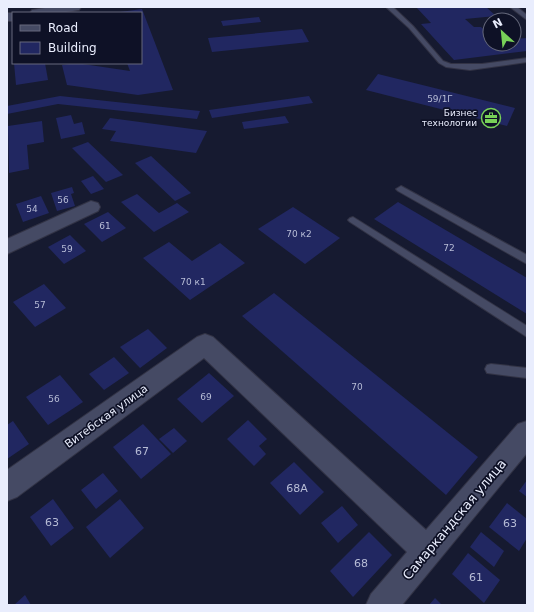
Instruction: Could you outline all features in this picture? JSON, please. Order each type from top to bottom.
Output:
[{"type":"street","points":[[42,12],[75,7]]},
{"type":"street","points":[[7,247],[91,207]]},
{"type":"street","name":"Витебская улица","points":[[7,487],[205,344],[427,551]]},
{"type":"street","name":"Самаркандская улица","points":[[382,605],[527,433]]},
{"type":"lane","points":[[388,7],[411,27],[441,62],[446,65],[464,68],[527,60]]},
{"type":"lane","points":[[514,7],[527,18]]},
{"type":"lane","points":[[401,189],[527,260]]},
{"type":"lane","points":[[353,220],[527,332]]},
{"type":"lane","points":[[491,369],[527,372]]},
{"type":"building","points":[[416,7],[486,7],[492,12],[482,12],[482,17],[465,19],[474,27],[482,28],[482,52],[519,52],[454,60],[421,24],[431,23]]},
{"type":"building","points":[[142,9],[173,90],[138,95],[67,85],[62,65],[83,64],[130,71],[127,64],[142,64],[142,12],[120,12]]},
{"type":"building","points":[[259,17],[261,22],[223,26],[221,21]]},
{"type":"building","points":[[302,29],[309,42],[212,52],[208,38]]},
{"type":"building","points":[[522,38],[527,38],[527,51],[522,52]]},
{"type":"building","points":[[14,64],[45,64],[48,80],[16,85]]},
{"type":"building","points":[[378,74],[515,108],[507,126],[366,90]]},
{"type":"building","points":[[60,96],[200,111],[197,119],[58,104],[7,114],[7,106]]},
{"type":"building","points":[[309,96],[313,103],[212,118],[209,110]]},
{"type":"building","points":[[71,115],[74,124],[82,122],[85,134],[61,139],[56,118]]},
{"type":"building","points":[[285,116],[289,123],[244,129],[242,122]]},
{"type":"building","points":[[110,118],[207,131],[196,153],[110,141],[116,131],[102,129]]},
{"type":"building","points":[[42,121],[44,142],[27,145],[29,169],[9,173],[8,126]]},
{"type":"building","points":[[88,142],[123,175],[106,182],[72,148]]},
{"type":"building","points":[[151,156],[191,193],[175,201],[135,163]]},
{"type":"building","points":[[93,176],[104,189],[91,194],[81,181]]},
{"type":"building","points":[[72,187],[74,193],[71,194],[75,206],[57,211],[51,193]]},
{"type":"building","points":[[137,194],[159,213],[177,203],[189,212],[154,232],[121,202]]},
{"type":"building","points":[[41,196],[49,213],[23,222],[16,204]]},
{"type":"building","points":[[398,202],[527,278],[527,314],[374,219]]},
{"type":"building","points":[[293,207],[340,238],[305,264],[258,229]]},
{"type":"building","points":[[108,212],[126,228],[102,242],[84,224]]},
{"type":"building","points":[[70,235],[86,251],[64,264],[48,247]]},
{"type":"building","points":[[169,242],[192,261],[220,243],[245,263],[190,300],[143,258]]},
{"type":"building","points":[[44,284],[66,308],[35,327],[13,302]]},
{"type":"building","points":[[274,293],[478,457],[446,495],[242,316]]},
{"type":"building","points":[[148,329],[167,348],[140,368],[120,347]]},
{"type":"building","points":[[114,357],[129,373],[104,390],[89,374]]},
{"type":"building","points":[[209,373],[234,396],[202,423],[177,399]]},
{"type":"building","points":[[60,375],[83,402],[48,425],[26,397]]},
{"type":"building","points":[[248,420],[267,439],[259,446],[266,454],[254,466],[227,439]]},
{"type":"building","points":[[13,421],[29,444],[7,459],[7,425]]},
{"type":"building","points":[[143,424],[171,454],[141,479],[113,447]]},
{"type":"building","points":[[174,428],[187,441],[173,453],[159,439]]},
{"type":"building","points":[[294,462],[324,492],[300,515],[270,483]]},
{"type":"building","points":[[103,473],[118,491],[96,509],[81,490]]},
{"type":"building","points":[[527,480],[527,497],[519,491]]},
{"type":"building","points":[[53,499],[74,528],[51,546],[30,517]]},
{"type":"building","points":[[120,499],[144,528],[110,558],[86,527]]},
{"type":"building","points":[[507,503],[527,519],[527,538],[519,551],[489,527]]},
{"type":"building","points":[[342,506],[358,525],[338,543],[321,523]]},
{"type":"building","points":[[369,532],[392,555],[353,597],[330,571]]},
{"type":"building","points":[[481,532],[504,551],[494,567],[470,547]]},
{"type":"building","points":[[468,553],[500,580],[484,603],[452,574]]},
{"type":"building","points":[[25,595],[31,605],[14,605]]},
{"type":"building","points":[[435,598],[442,605],[429,605]]},
{"type":"place","name":"Бизнес технологии","points":[[491,118]]}]
